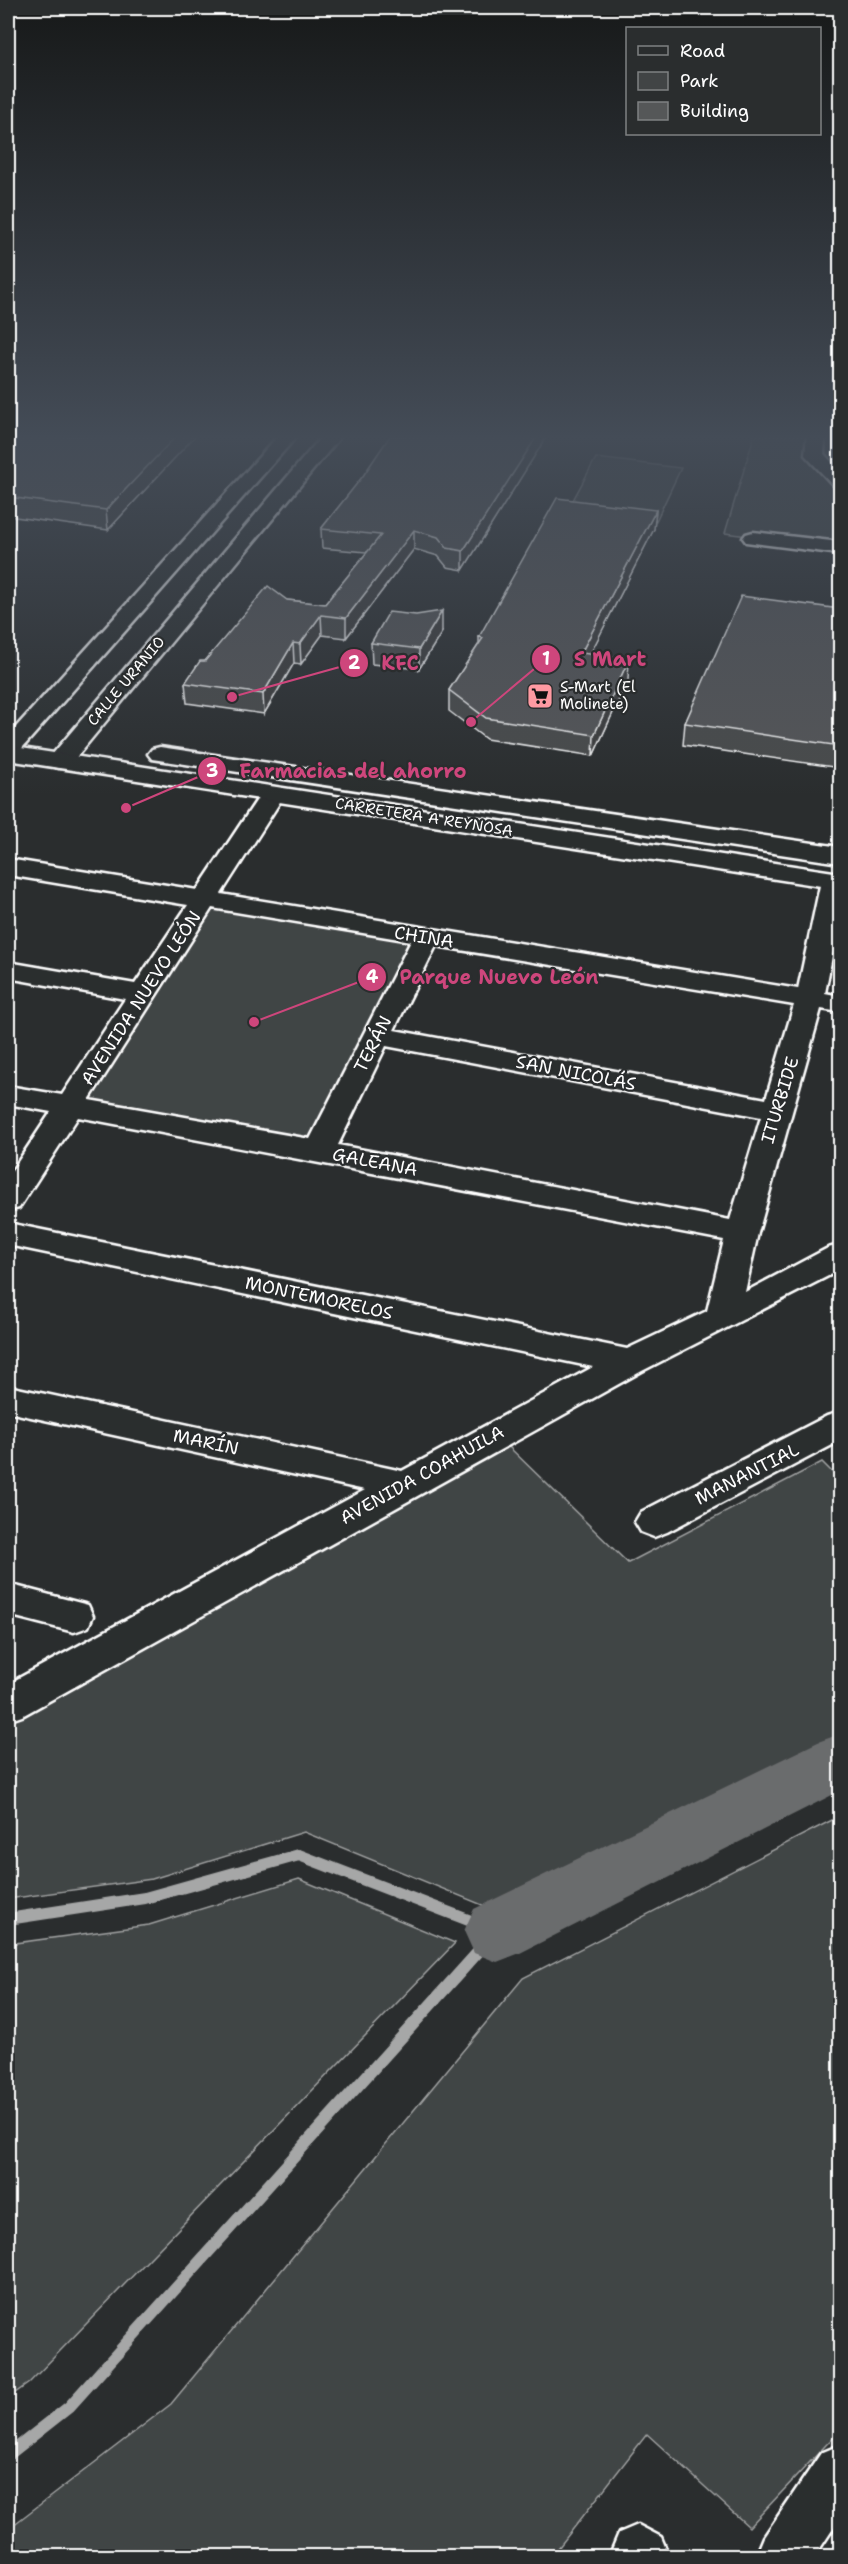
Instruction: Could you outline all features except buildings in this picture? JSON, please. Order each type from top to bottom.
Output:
[{"type":"street","points":[[11,743],[180,556]]},
{"type":"street","name":"CALLE URANIO","points":[[67,752],[232,556]]},
{"type":"street","name":"CARRETERA A REYNOSA","points":[[11,743],[67,752],[273,794],[838,872]]},
{"type":"street","name":"CARRETERA A REYNOSA","points":[[67,752],[170,756],[456,796],[838,872]]},
{"type":"street","points":[[170,756],[249,780],[273,794],[319,791],[400,797],[456,796]]},
{"type":"street","name":"AVENIDA NUEVO LEÓN","points":[[8,1201],[273,794]]},
{"type":"street","name":"CHINA","points":[[8,867],[840,1004]]},
{"type":"street","name":"ITURBIDE","points":[[722,1318],[742,1233],[810,999],[838,872]]},
{"type":"street","name":"TERÁN","points":[[320,1151],[426,937]]},
{"type":"street","points":[[8,970],[144,994]]},
{"type":"street","name":"SAN NICOLÁS","points":[[377,1036],[776,1110]]},
{"type":"street","name":"GALEANA","points":[[8,1095],[70,1108],[320,1151],[742,1233]]},
{"type":"street","name":"MONTEMORELOS","points":[[8,1234],[630,1362]]},
{"type":"street","name":"AVENIDA COAHUILA","points":[[8,1704],[630,1362],[722,1318],[840,1256]]},
{"type":"street","name":"MARÍN","points":[[8,1399],[404,1485]]},
{"type":"street","name":"MANANTIAL","points":[[654,1522],[840,1425]]},
{"type":"street","points":[[8,1600],[74,1616]]},
{"type":"street","points":[[783,2556],[840,2472]]},
{"type":"green space","points":[[204,900],[427,937],[319,1151],[70,1108]]},
{"type":"green space","points":[[508,1446],[628,1563],[822,1462],[840,1480],[840,1738],[492,1909],[304,1832],[152,1879],[8,1899],[8,1714]]},
{"type":"green space","points":[[840,1816],[840,2430],[749,2527],[647,2434],[552,2556],[8,2556],[8,2529],[171,2404],[523,1978]]},
{"type":"green space","points":[[299,1879],[455,1943],[29,2383],[8,2398],[8,1944],[149,1925]]},
{"type":"waterway","points":[[497,1931],[840,1761]]},
{"type":"waterway","points":[[8,1919],[145,1898],[299,1855],[497,1931],[69,2407],[8,2455]]},
{"type":"place","name":"S-Mart (El Molinete)","points":[[540,696]]},
{"type":"place","name":"KFC","points":[[232,697]]},
{"type":"place","name":"S Mart","points":[[471,722]]},
{"type":"place","name":"Farmacias del ahorro","points":[[126,808]]},
{"type":"place","name":"Parque Nuevo León","points":[[254,1022]]}]
